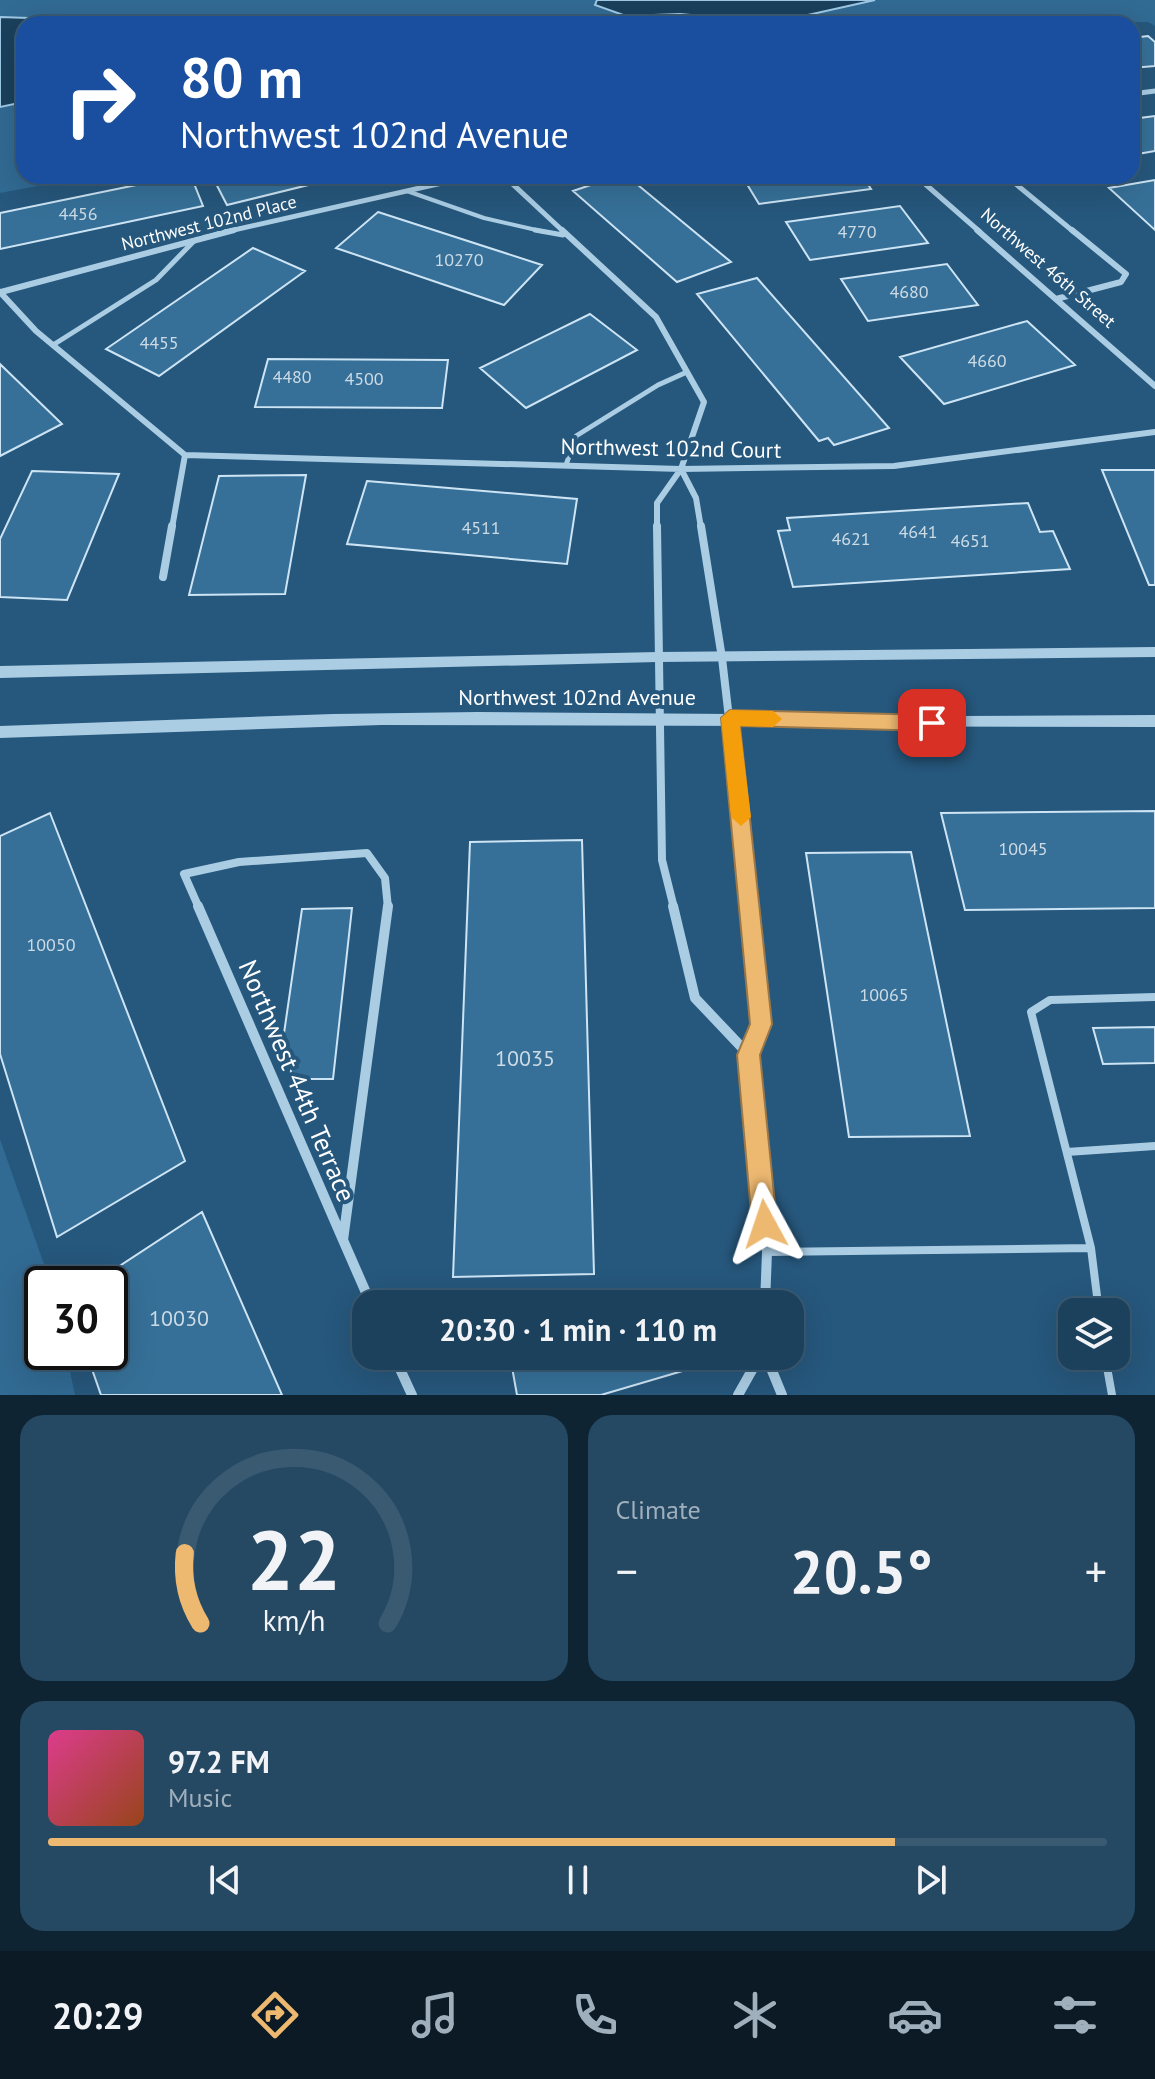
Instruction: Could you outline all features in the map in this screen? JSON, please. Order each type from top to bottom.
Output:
[{"type":"street","name":"Northwest 102nd Place","points":[[0,292],[197,238],[438,184]]},
{"type":"street","points":[[512,184],[563,235],[656,317],[704,402],[681,469],[657,503],[662,860],[695,998],[749,1055]]},
{"type":"street","name":"Northwest 46th Street","points":[[925,184],[1155,386]]},
{"type":"street","points":[[1016,184],[1126,274],[1121,282],[1056,299]]},
{"type":"street","points":[[0,292],[53,345],[185,455],[163,577]]},
{"type":"street","name":"Northwest 102nd Court","points":[[185,455],[681,469],[894,466],[1155,432]]},
{"type":"street","points":[[681,469],[696,498],[722,658],[759,976],[761,1024],[749,1055],[767,1252],[766,1290]]},
{"type":"street","name":"Northwest 102nd Avenue","points":[[0,672],[658,657],[1155,652]]},
{"type":"street","name":"Northwest 102nd Avenue","points":[[0,732],[142,730],[379,719],[730,718],[989,724],[1155,721]]},
{"type":"street","name":"Northwest 44th Terrace","points":[[343,1243],[386,929],[388,891],[383,866],[367,853],[239,862],[184,874],[343,1243],[365,1290]]},
{"type":"street","points":[[400,1370],[412,1395]]},
{"type":"street","points":[[738,1395],[754,1370]]},
{"type":"street","points":[[770,1370],[782,1395]]},
{"type":"lane","points":[[407,191],[464,213],[520,228],[563,235]]},
{"type":"lane","points":[[53,345],[156,280],[197,238]]},
{"type":"lane","points":[[566,465],[576,436],[658,385],[687,372]]},
{"type":"lane","points":[[1097,1298],[1091,1248],[1031,1012],[1050,1000],[1155,997]]},
{"type":"lane","points":[[1067,1152],[1155,1146]]},
{"type":"lane","points":[[767,1252],[1091,1248]]},
{"type":"lane","points":[[1108,1370],[1112,1395]]},
{"type":"shaded area","points":[[0,0],[1155,0],[1155,26],[1140,22],[1140,16],[16,16],[16,184],[48,184],[0,193]]},
{"type":"shaded area","points":[[597,0],[875,0],[803,16],[626,16],[595,5]]},
{"type":"shaded area","points":[[0,17],[16,18],[16,104],[0,107]]},
{"type":"shaded area","points":[[0,1139],[45,1266],[24,1266],[24,1370],[70,1370],[75,1395],[0,1395]]},
{"type":"building","points":[[1148,36],[1155,42],[1155,66],[1140,67],[1140,37]]},
{"type":"building","points":[[1155,116],[1155,151],[1140,154],[1140,118]]},
{"type":"building","points":[[1155,180],[1155,230],[1109,188]]},
{"type":"building","points":[[141,184],[194,184],[203,206],[0,249],[0,213]]},
{"type":"building","points":[[216,184],[312,184],[227,205]]},
{"type":"building","points":[[594,184],[637,184],[731,262],[677,282],[573,191]]},
{"type":"building","points":[[747,184],[868,184],[871,189],[759,204]]},
{"type":"building","points":[[900,206],[928,243],[810,260],[786,222]]},
{"type":"building","points":[[378,212],[542,265],[504,305],[336,248]]},
{"type":"building","points":[[253,248],[305,271],[159,376],[106,349]]},
{"type":"building","points":[[947,264],[978,305],[868,321],[841,279]]},
{"type":"building","points":[[757,278],[889,428],[834,445],[828,438],[819,441],[697,294]]},
{"type":"building","points":[[590,314],[637,350],[526,408],[480,368]]},
{"type":"building","points":[[1027,321],[1075,365],[944,404],[900,357]]},
{"type":"building","points":[[268,359],[448,360],[442,408],[255,407]]},
{"type":"building","points":[[0,364],[62,424],[0,456]]},
{"type":"building","points":[[1102,470],[1155,470],[1155,585],[1149,585]]},
{"type":"building","points":[[32,471],[119,474],[67,600],[0,597],[0,539]]},
{"type":"building","points":[[306,475],[285,594],[189,595],[219,476]]},
{"type":"building","points":[[367,481],[577,499],[567,564],[347,544]]},
{"type":"building","points":[[1028,503],[1040,532],[1053,531],[1070,569],[793,587],[778,531],[790,530],[787,518]]},
{"type":"building","points":[[1155,811],[1155,908],[965,910],[941,813]]},
{"type":"building","points":[[50,813],[185,1161],[57,1237],[0,1054],[0,836]]},
{"type":"building","points":[[582,840],[594,1274],[453,1277],[470,842]]},
{"type":"building","points":[[911,852],[970,1136],[849,1137],[806,853]]},
{"type":"building","points":[[352,908],[333,1079],[290,1079],[293,1054],[281,1054],[302,909]]},
{"type":"building","points":[[1155,1027],[1155,1063],[1103,1064],[1093,1028]]},
{"type":"building","points":[[202,1212],[282,1395],[101,1395],[92,1370],[128,1370],[128,1266],[120,1266]]},
{"type":"building","points":[[513,1370],[686,1370],[601,1395],[517,1395]]},
{"type":"slow traffic","points":[[741,817],[730,718],[773,719]]},
{"type":"route","points":[[765,1224],[749,1055],[761,1024],[759,976],[730,718],[932,723]]}]
